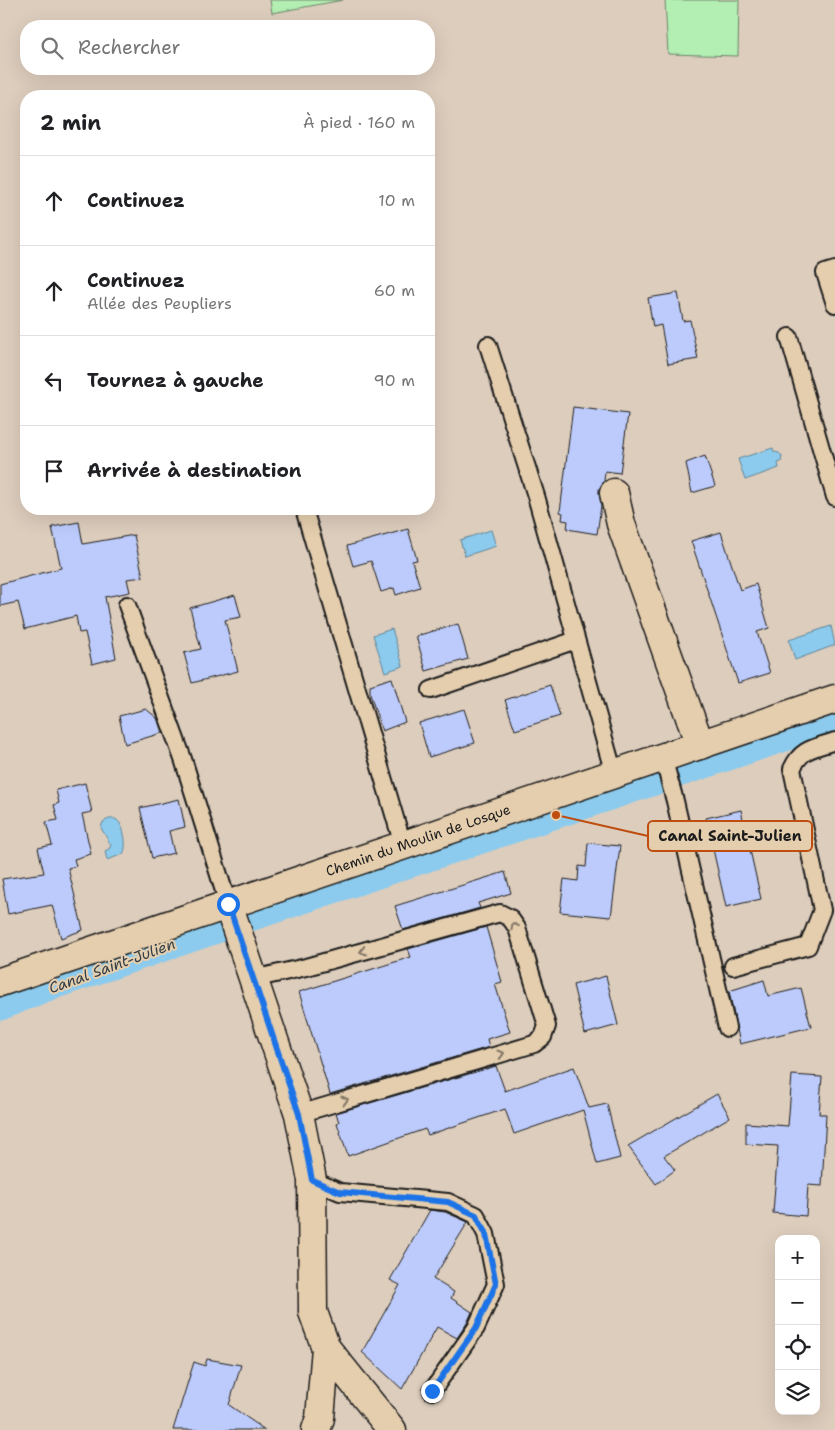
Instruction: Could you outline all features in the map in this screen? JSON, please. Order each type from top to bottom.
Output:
[{"type":"street","points":[[614,493],[621,524],[700,745]]},
{"type":"street","name":"Chemin du Moulin de Losque","points":[[0,982],[232,918],[404,845],[614,774],[665,763],[700,745],[835,699]]},
{"type":"street","points":[[232,918],[299,1114],[312,1180],[313,1312],[326,1348],[392,1430]]},
{"type":"street","points":[[316,1430],[320,1418],[326,1348]]},
{"type":"lane","points":[[835,270],[826,273],[835,304]]},
{"type":"lane","points":[[789,337],[835,497]]},
{"type":"lane","points":[[488,345],[536,496],[614,774]]},
{"type":"lane","points":[[306,515],[404,845]]},
{"type":"lane","points":[[127,605],[182,760],[232,918]]},
{"type":"lane","points":[[431,690],[576,640]]},
{"type":"lane","points":[[733,966],[808,946],[822,910],[792,769],[796,758],[806,751],[835,741]]},
{"type":"lane","points":[[665,763],[727,1028]]},
{"type":"lane","points":[[253,979],[306,967],[500,913],[510,918],[517,928],[546,1026],[543,1037],[534,1044],[299,1114]]},
{"type":"lane","points":[[312,1180],[340,1192],[448,1202],[476,1215],[486,1234],[496,1284],[476,1328],[432,1391]]},
{"type":"green space","points":[[270,0],[343,0],[272,13]]},
{"type":"green space","points":[[665,0],[739,0],[738,56],[668,54]]},
{"type":"water","points":[[773,448],[774,452],[782,456],[781,462],[778,463],[779,468],[745,480],[738,459]]},
{"type":"water","points":[[491,530],[496,546],[465,556],[460,540]]},
{"type":"water","points":[[831,626],[835,645],[795,660],[789,640]]},
{"type":"water","points":[[392,629],[403,666],[385,672],[373,635]]},
{"type":"water","points":[[115,819],[119,823],[123,831],[125,846],[123,854],[107,860],[105,851],[111,845],[101,828],[103,822]]},
{"type":"building","points":[[678,293],[683,321],[690,320],[698,359],[668,364],[661,325],[653,327],[648,298]]},
{"type":"building","points":[[573,407],[628,414],[620,473],[605,471],[604,481],[599,489],[601,506],[597,534],[567,529],[568,521],[562,520],[563,513],[560,512]]},
{"type":"building","points":[[705,456],[715,486],[692,493],[686,463]]},
{"type":"building","points":[[79,522],[83,544],[134,535],[143,577],[127,579],[130,592],[105,597],[116,658],[92,664],[85,632],[79,633],[76,616],[25,629],[18,602],[0,606],[0,584],[61,568],[52,527]]},
{"type":"building","points":[[408,529],[417,560],[412,561],[420,587],[396,595],[394,588],[381,592],[371,561],[353,566],[347,546]]},
{"type":"building","points":[[721,532],[740,590],[756,584],[769,628],[757,632],[770,673],[738,683],[691,541]]},
{"type":"building","points":[[235,595],[241,617],[225,620],[238,671],[192,683],[184,653],[201,649],[190,608]]},
{"type":"building","points":[[458,624],[468,659],[426,671],[416,636]]},
{"type":"building","points":[[392,678],[405,722],[382,731],[370,694],[370,685]]},
{"type":"building","points":[[550,685],[560,716],[515,730],[505,700]]},
{"type":"building","points":[[146,709],[157,718],[162,733],[125,744],[119,716]]},
{"type":"building","points":[[464,709],[475,743],[429,757],[419,723]]},
{"type":"building","points":[[85,783],[92,812],[82,814],[91,854],[74,859],[76,866],[68,868],[83,930],[61,938],[52,905],[8,914],[2,879],[44,873],[38,848],[52,845],[46,822],[58,820],[54,805],[59,803],[56,790]]},
{"type":"building","points":[[179,799],[185,827],[169,831],[174,853],[152,858],[140,808]]},
{"type":"building","points":[[741,810],[761,899],[726,907],[706,818]]},
{"type":"building","points":[[588,843],[620,846],[611,917],[560,912],[564,879],[578,881],[579,866],[586,867]]},
{"type":"building","points":[[505,872],[511,893],[478,903],[480,908],[403,930],[395,906]]},
{"type":"building","points":[[486,927],[502,982],[495,984],[510,1032],[487,1039],[489,1047],[330,1094],[299,992],[411,957],[408,949]]},
{"type":"building","points":[[606,976],[618,1025],[585,1034],[573,985]]},
{"type":"building","points":[[764,980],[768,996],[801,988],[811,1027],[740,1044],[729,991]]},
{"type":"building","points":[[496,1066],[505,1091],[574,1067],[589,1108],[607,1104],[620,1158],[597,1164],[583,1110],[514,1134],[505,1109],[428,1135],[425,1129],[348,1156],[337,1123],[339,1122],[336,1113]]},
{"type":"building","points":[[792,1075],[822,1077],[819,1114],[826,1114],[822,1186],[808,1185],[806,1216],[773,1213],[778,1146],[746,1144],[746,1123],[788,1126]]},
{"type":"building","points":[[717,1094],[730,1117],[664,1156],[675,1170],[656,1184],[628,1146]]},
{"type":"building","points":[[430,1210],[445,1212],[468,1222],[433,1279],[454,1292],[451,1298],[472,1312],[457,1338],[437,1327],[402,1389],[362,1352],[400,1285],[390,1280]]},
{"type":"building","points":[[207,1359],[241,1365],[229,1405],[265,1430],[173,1430],[194,1362],[205,1366]]},
{"type":"waterway","name":"Canal Saint-Julien","points":[[247,918],[835,720]]},
{"type":"waterway","name":"Canal Saint-Julien","points":[[0,1006],[41,989],[225,926]]},
{"type":"place","name":"Canal Saint-Julien","points":[[556,815]]},
{"type":"route","points":[[228,904],[299,1114],[312,1180],[340,1192],[448,1202],[476,1215],[486,1234],[496,1284],[476,1328],[432,1391]]}]
